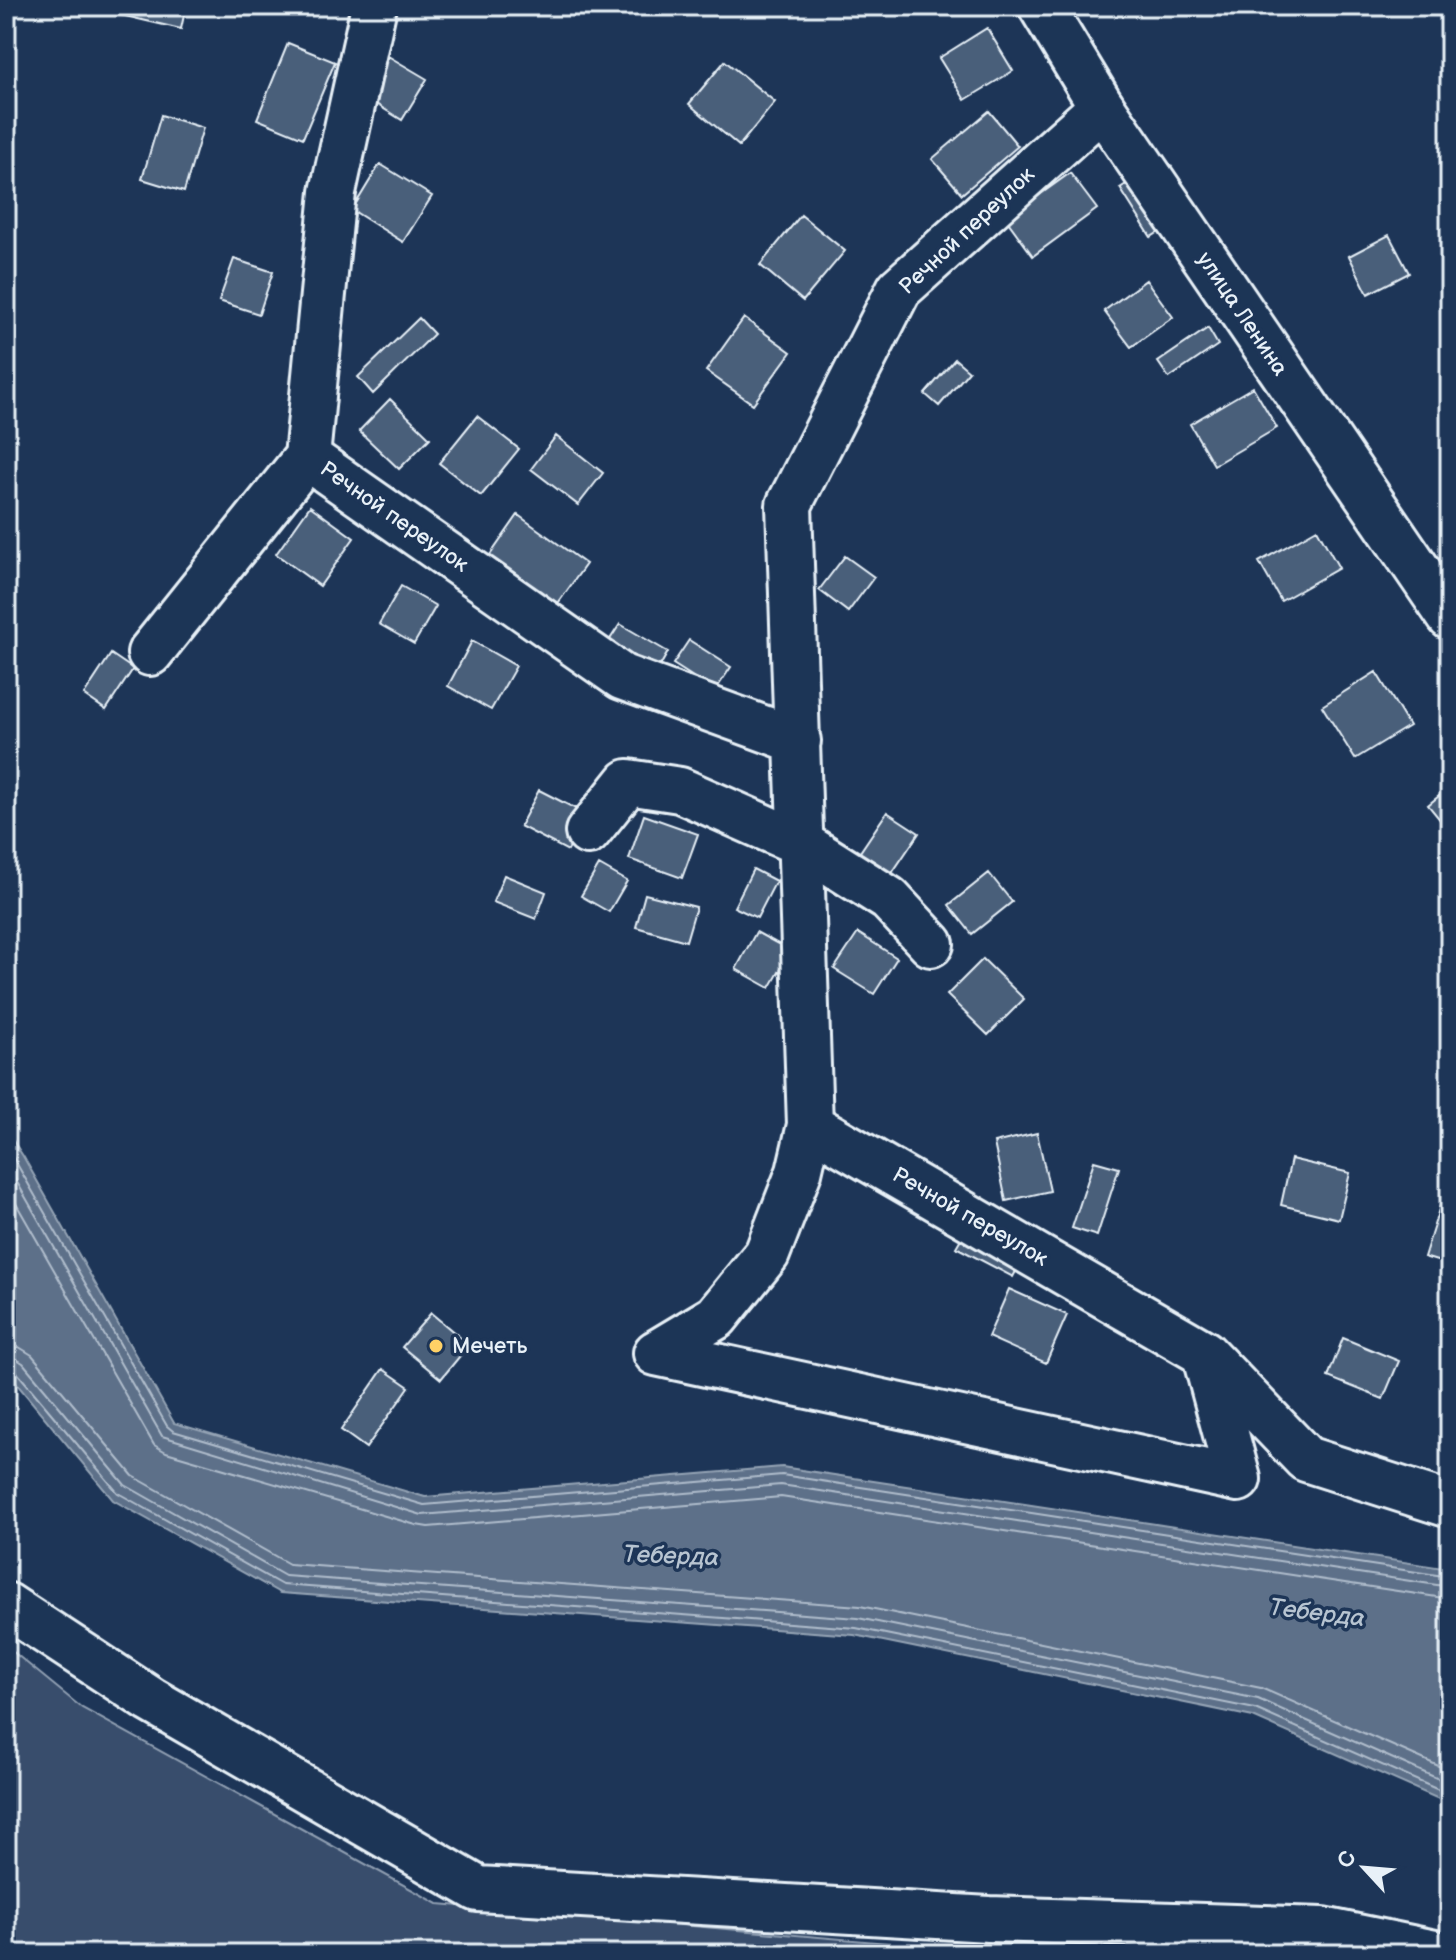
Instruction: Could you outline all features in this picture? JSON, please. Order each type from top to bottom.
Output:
[{"type":"street","name":"Речной переулок","points":[[374,6],[333,192],[307,457],[622,677],[798,741]]},
{"type":"street","name":"улица Ленина","points":[[1041,6],[1102,107],[1450,617]]},
{"type":"street","name":"Речной переулок","points":[[1102,107],[899,289],[789,505],[810,1125],[1204,1353],[1306,1459],[1450,1505]]},
{"type":"street","points":[[150,653],[307,457]]},
{"type":"street","points":[[588,832],[628,782],[680,790],[802,844],[889,899],[931,944]]},
{"type":"street","points":[[810,1125],[799,1172],[767,1254],[716,1317],[656,1353],[1238,1479],[1204,1353]]},
{"type":"street","points":[[6,1605],[151,1700],[478,1889],[989,1919],[1323,1930],[1440,1954]]},
{"type":"shaded area","points":[[6,1646],[82,1708],[438,1904],[899,1944],[1323,1954],[6,1954]]},
{"type":"water","name":"Теберда","points":[[6,1130],[174,1423],[425,1497],[782,1467],[1450,1569],[1450,1804],[1253,1717],[854,1635],[280,1593],[113,1500],[6,1371]]},
{"type":"building","points":[[110,6],[186,6],[181,29],[108,12]]},
{"type":"building","points":[[987,28],[1013,71],[965,100],[939,58]]},
{"type":"building","points":[[288,43],[335,62],[303,138],[257,119]]},
{"type":"building","points":[[388,56],[427,79],[402,120],[363,96]]},
{"type":"building","points":[[725,61],[775,102],[739,146],[689,104]]},
{"type":"building","points":[[989,111],[1018,146],[962,194],[932,159]]},
{"type":"building","points":[[161,115],[203,128],[184,192],[142,179]]},
{"type":"building","points":[[380,164],[432,196],[403,242],[352,210]]},
{"type":"building","points":[[1070,173],[1097,209],[1033,256],[1006,219]]},
{"type":"building","points":[[1136,178],[1167,227],[1151,237],[1120,188]]},
{"type":"building","points":[[801,215],[845,251],[803,301],[760,265]]},
{"type":"building","points":[[1389,235],[1409,273],[1368,294],[1349,256]]},
{"type":"building","points":[[234,259],[273,272],[259,314],[219,301]]},
{"type":"building","points":[[1146,280],[1173,317],[1131,347],[1104,311]]},
{"type":"building","points":[[419,318],[434,334],[373,394],[358,377]]},
{"type":"building","points":[[744,318],[791,352],[753,404],[706,371]]},
{"type":"building","points":[[1208,328],[1218,345],[1169,378],[1158,362]]},
{"type":"building","points":[[955,359],[969,371],[939,406],[925,394]]},
{"type":"building","points":[[1253,387],[1277,428],[1214,465],[1190,424]]},
{"type":"building","points":[[390,399],[430,438],[399,469],[359,431]]},
{"type":"building","points":[[477,416],[519,449],[481,496],[439,463]]},
{"type":"building","points":[[556,436],[603,473],[578,505],[531,469]]},
{"type":"building","points":[[310,506],[354,538],[320,586],[276,554]]},
{"type":"building","points":[[518,515],[586,564],[556,606],[488,558]]},
{"type":"building","points":[[1317,529],[1339,568],[1281,601],[1259,562]]},
{"type":"building","points":[[845,556],[874,577],[848,612],[819,590]]},
{"type":"building","points":[[401,586],[436,606],[414,644],[379,624]]},
{"type":"building","points":[[620,624],[668,652],[656,673],[607,644]]},
{"type":"building","points":[[689,640],[731,667],[715,691],[673,664]]},
{"type":"building","points":[[472,641],[516,666],[491,710],[448,686]]},
{"type":"building","points":[[111,654],[133,669],[106,710],[84,695]]},
{"type":"building","points":[[1376,672],[1409,726],[1355,759],[1322,706]]},
{"type":"building","points":[[1450,787],[1450,824],[1446,827],[1428,805]]},
{"type":"building","points":[[539,790],[586,814],[568,851],[520,826]]},
{"type":"building","points":[[887,812],[919,833],[890,876],[858,855]]},
{"type":"building","points":[[644,815],[698,834],[682,878],[629,859]]},
{"type":"building","points":[[599,865],[627,881],[609,912],[581,896]]},
{"type":"building","points":[[753,869],[776,881],[757,918],[734,907]]},
{"type":"building","points":[[989,873],[1012,902],[972,934],[949,905]]},
{"type":"building","points":[[504,875],[546,892],[536,919],[493,902]]},
{"type":"building","points":[[645,894],[696,907],[686,941],[636,927]]},
{"type":"building","points":[[756,932],[791,951],[770,988],[736,969]]},
{"type":"building","points":[[858,933],[897,958],[874,994],[834,969]]},
{"type":"building","points":[[983,959],[1024,999],[988,1035],[947,995]]},
{"type":"building","points":[[1037,1133],[1050,1191],[1006,1201],[994,1143]]},
{"type":"building","points":[[1291,1159],[1350,1173],[1339,1219],[1281,1205]]},
{"type":"building","points":[[1094,1161],[1119,1168],[1097,1236],[1072,1228]]},
{"type":"building","points":[[1440,1206],[1450,1210],[1450,1265],[1424,1257]]},
{"type":"building","points":[[967,1228],[1023,1258],[1013,1277],[956,1247]]},
{"type":"building","points":[[1009,1289],[1067,1315],[1046,1363],[988,1337]]},
{"type":"building","name":"Мечеть","points":[[431,1313],[469,1345],[441,1379],[402,1347]]},
{"type":"building","points":[[1343,1338],[1399,1361],[1383,1399],[1328,1377]]},
{"type":"building","points":[[383,1369],[409,1387],[366,1448],[341,1430]]},
{"type":"place","name":"Мечеть","points":[[436,1346]]}]
